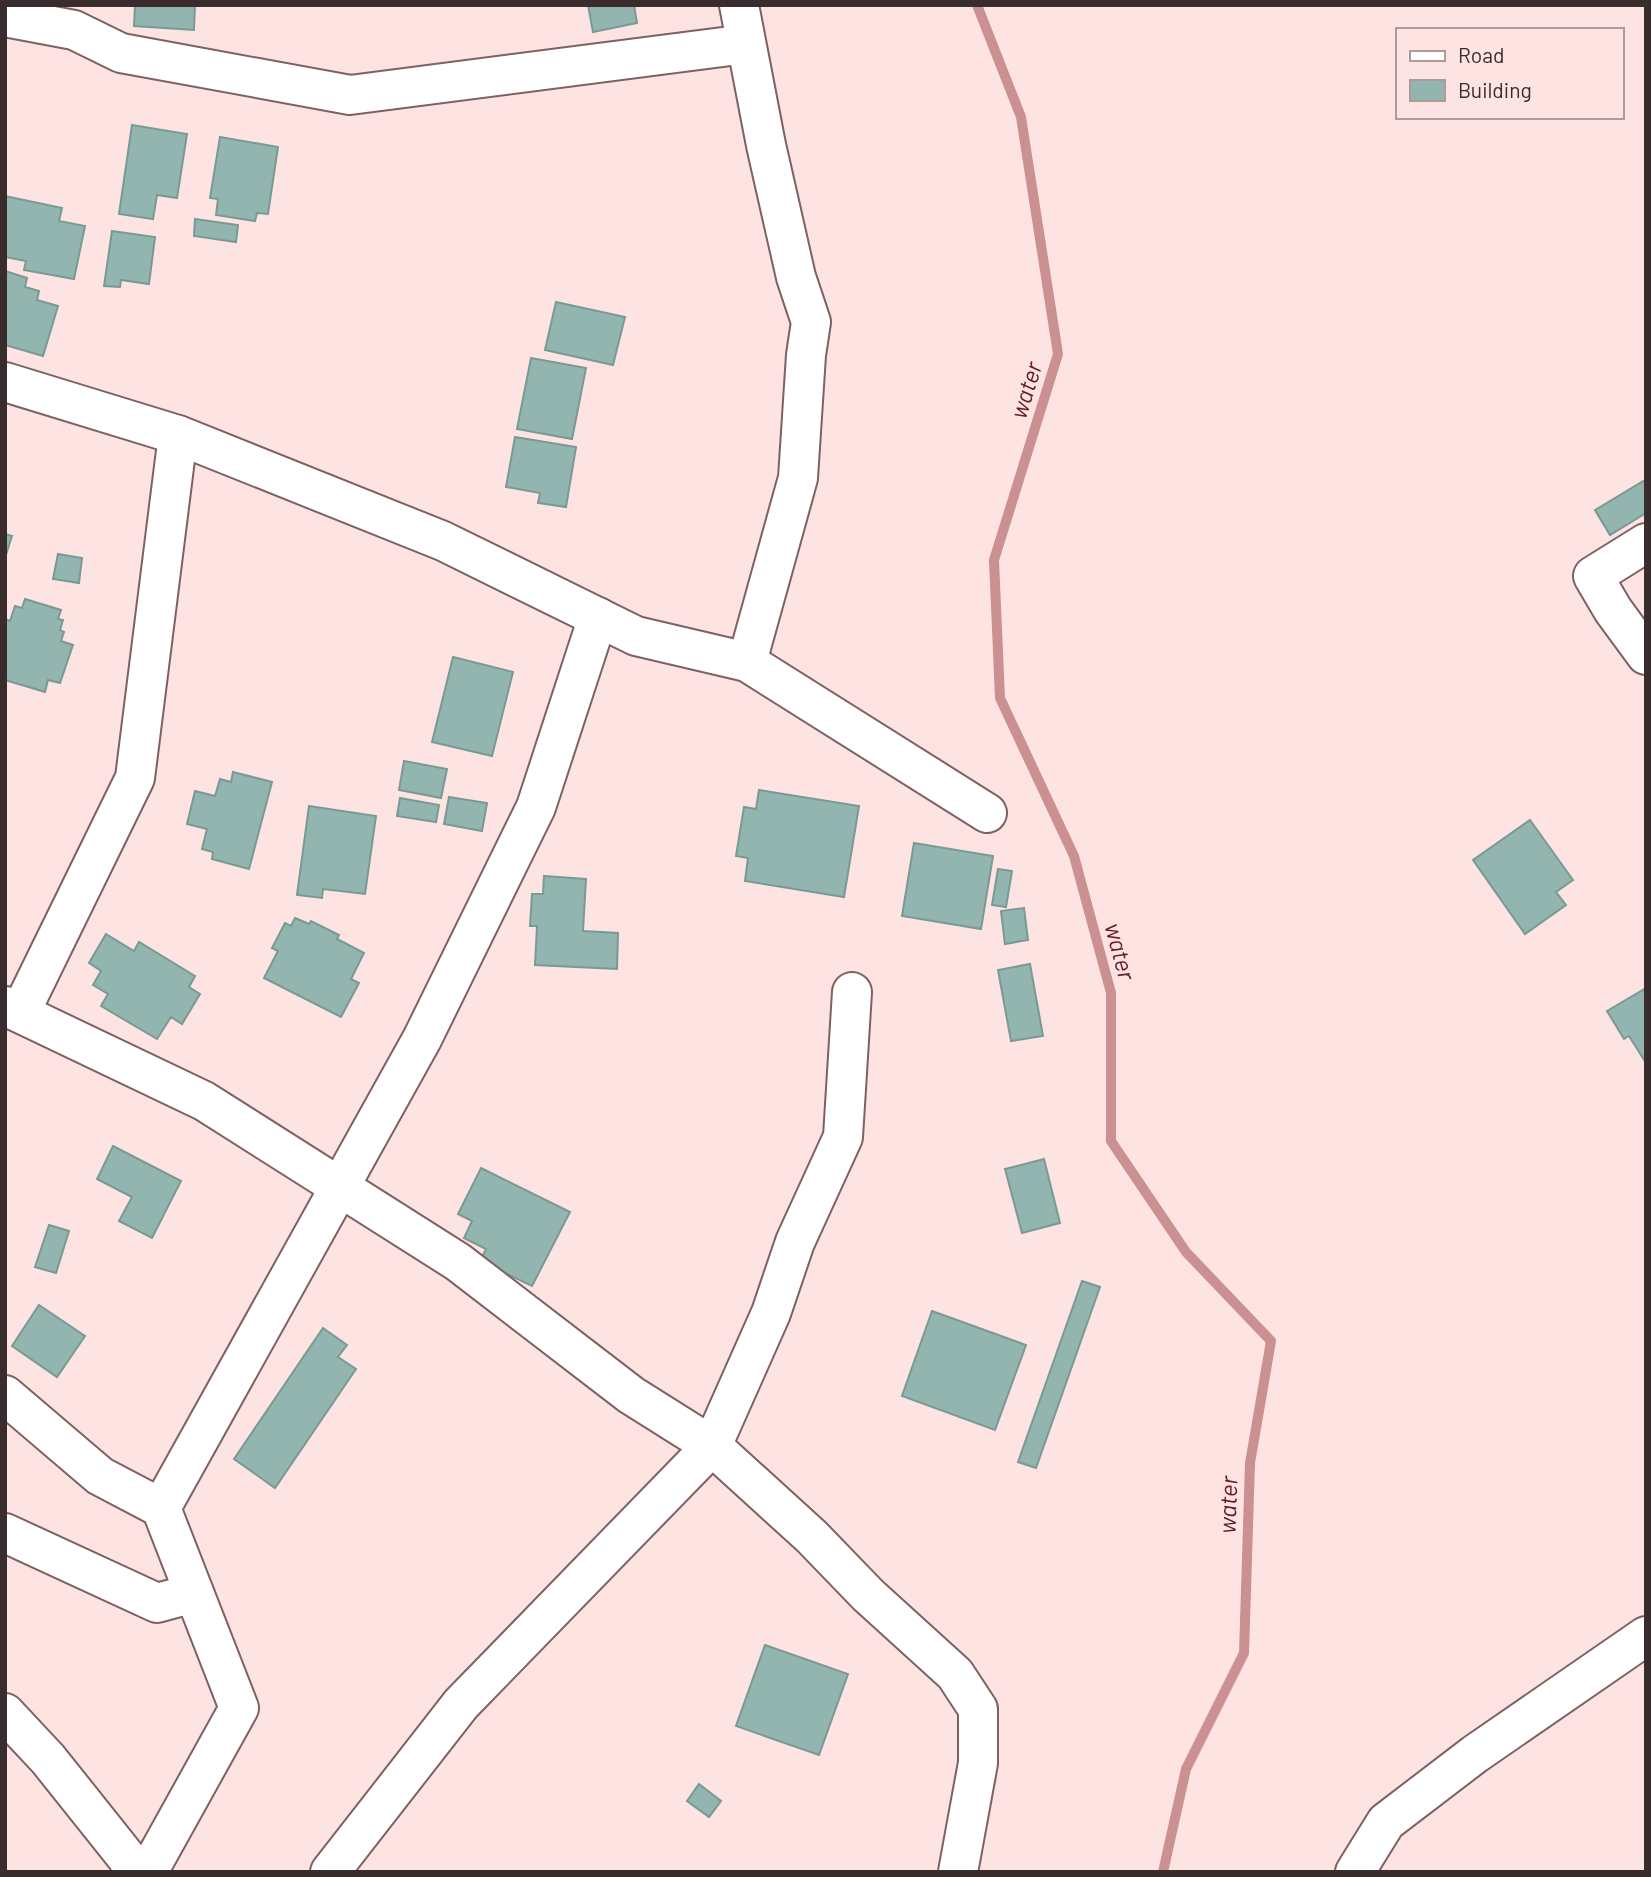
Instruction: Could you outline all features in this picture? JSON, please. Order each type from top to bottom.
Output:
[{"type":"street","points":[[739,5],[796,277],[811,322],[806,355],[798,478],[747,662]]},
{"type":"street","points":[[5,17],[74,30],[121,53],[350,95],[746,44]]},
{"type":"street","points":[[5,382],[178,435],[443,541],[636,636],[747,662],[987,813]]},
{"type":"street","points":[[178,435],[135,778],[13,1010],[204,1101],[458,1262],[631,1395],[712,1446],[812,1537],[868,1595],[955,1674],[978,1709],[978,1763],[958,1872]]},
{"type":"street","points":[[1646,542],[1594,576],[1613,610],[1646,654]]},
{"type":"street","points":[[162,1508],[422,1039],[536,807],[598,617]]},
{"type":"street","points":[[330,1872],[461,1703],[712,1446],[771,1313],[795,1242],[843,1137],[852,992]]},
{"type":"street","points":[[5,1395],[100,1476],[162,1508],[239,1709],[148,1872]]},
{"type":"street","points":[[5,1533],[157,1603],[194,1593]]},
{"type":"street","points":[[1355,1872],[1386,1822],[1475,1754],[1646,1636]]},
{"type":"street","points":[[5,1713],[48,1759],[127,1858],[134,1872]]},
{"type":"building","points":[[135,5],[195,5],[194,30],[134,26]]},
{"type":"building","points":[[588,5],[634,5],[637,23],[593,32]]},
{"type":"building","points":[[132,125],[187,134],[177,198],[157,195],[153,219],[119,214]]},
{"type":"building","points":[[220,137],[278,147],[268,214],[257,213],[255,221],[216,215],[218,199],[210,198]]},
{"type":"building","points":[[5,196],[62,208],[59,221],[85,226],[74,279],[24,270],[26,261],[5,257]]},
{"type":"building","points":[[195,219],[238,225],[236,242],[194,236]]},
{"type":"building","points":[[112,231],[155,237],[149,284],[121,280],[120,287],[104,286]]},
{"type":"building","points":[[5,271],[27,278],[25,287],[39,291],[37,300],[58,306],[43,356],[5,345]]},
{"type":"building","points":[[556,302],[625,317],[613,365],[545,350]]},
{"type":"building","points":[[531,358],[586,368],[572,439],[517,429]]},
{"type":"building","points":[[515,437],[576,447],[566,507],[538,503],[540,493],[506,487]]},
{"type":"building","points":[[1645,480],[1646,513],[1610,535],[1595,510]]},
{"type":"building","points":[[5,534],[12,536],[5,558]]},
{"type":"building","points":[[58,554],[82,558],[79,583],[53,579]]},
{"type":"building","points":[[25,599],[61,610],[58,619],[63,620],[60,630],[64,632],[61,641],[73,645],[60,683],[48,680],[45,692],[5,680],[5,619],[10,621],[15,606],[22,608]]},
{"type":"building","points":[[453,657],[513,672],[492,756],[432,742]]},
{"type":"building","points":[[404,761],[447,769],[441,798],[399,790]]},
{"type":"building","points":[[233,772],[272,782],[249,869],[212,859],[213,852],[202,849],[207,829],[187,824],[195,791],[215,796],[220,779],[231,782]]},
{"type":"building","points":[[759,790],[859,806],[844,897],[745,881],[748,858],[736,856],[744,807],[756,809]]},
{"type":"building","points":[[449,797],[487,803],[482,831],[444,824]]},
{"type":"building","points":[[400,798],[439,805],[436,822],[397,816]]},
{"type":"building","points":[[309,806],[376,816],[365,894],[323,889],[322,898],[297,895]]},
{"type":"building","points":[[1530,820],[1573,880],[1556,892],[1566,905],[1525,934],[1473,860]]},
{"type":"building","points":[[914,843],[993,856],[981,929],[902,916]]},
{"type":"building","points":[[998,869],[1012,871],[1006,907],[992,905]]},
{"type":"building","points":[[544,876],[586,879],[583,931],[618,933],[617,969],[535,965],[537,926],[530,926],[532,894],[543,894]]},
{"type":"building","points":[[1024,908],[1028,940],[1005,944],[1001,911]]},
{"type":"building","points":[[295,918],[309,924],[311,921],[339,935],[337,939],[364,953],[351,979],[359,983],[341,1017],[264,978],[278,951],[272,948],[285,923],[291,926]]},
{"type":"building","points":[[106,934],[134,951],[139,942],[195,976],[189,987],[200,994],[182,1024],[171,1017],[157,1039],[101,1006],[108,994],[93,985],[101,971],[89,963]]},
{"type":"building","points":[[1030,964],[1043,1036],[1011,1041],[998,970]]},
{"type":"building","points":[[1646,988],[1646,1063],[1629,1036],[1624,1039],[1607,1011]]},
{"type":"building","points":[[113,1146],[181,1181],[152,1238],[119,1221],[132,1197],[97,1179]]},
{"type":"building","points":[[1044,1159],[1060,1223],[1022,1233],[1005,1169]]},
{"type":"building","points":[[481,1168],[570,1212],[532,1286],[480,1261],[486,1249],[464,1238],[472,1221],[458,1214]]},
{"type":"building","points":[[49,1225],[69,1231],[56,1273],[35,1267]]},
{"type":"building","points":[[1082,1281],[1100,1287],[1036,1468],[1018,1462]]},
{"type":"building","points":[[39,1305],[85,1336],[57,1377],[12,1346]]},
{"type":"building","points":[[932,1311],[1026,1345],[995,1430],[902,1396]]},
{"type":"building","points":[[323,1328],[347,1345],[338,1357],[356,1369],[275,1488],[234,1459]]},
{"type":"building","points":[[765,1645],[848,1674],[819,1755],[736,1726]]},
{"type":"building","points":[[699,1784],[721,1801],[709,1817],[687,1801]]},
{"type":"waterway","name":"water","points":[[977,5],[1021,117],[1058,354],[994,560],[1000,698],[1074,856],[1111,993],[1111,1141],[1186,1252],[1271,1341],[1250,1463],[1244,1653],[1186,1769],[1163,1872]]}]
